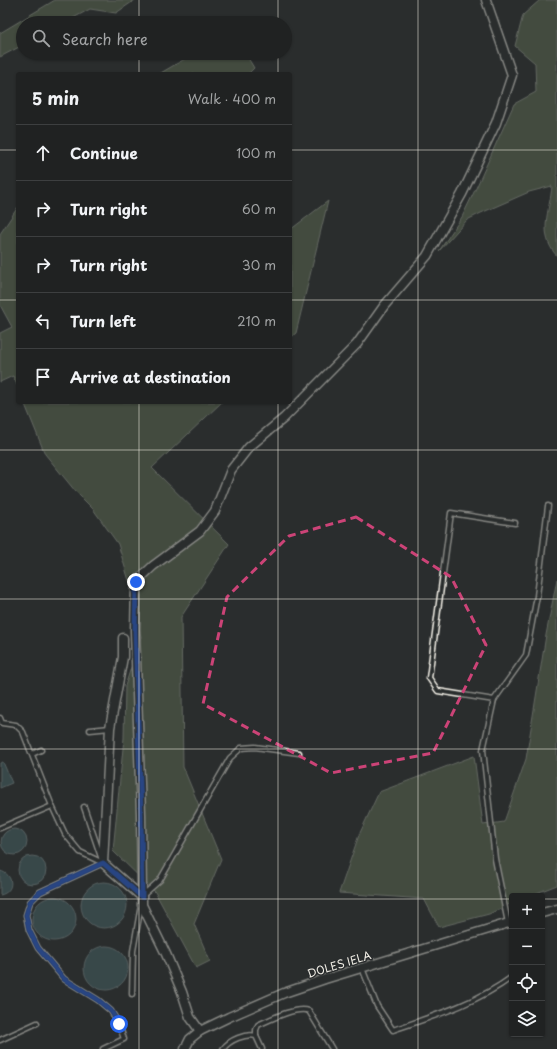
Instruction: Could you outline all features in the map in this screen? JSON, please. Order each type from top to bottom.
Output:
[{"type":"street","points":[[200,1031],[190,1017],[182,992],[166,954],[142,905],[141,806],[135,630],[136,582],[153,566],[200,531],[215,511],[230,470],[249,447],[284,418],[357,344],[384,306],[427,256],[462,194],[496,123],[512,75],[486,0]]},
{"type":"street","points":[[123,638],[123,657],[110,728],[103,863],[142,897]]},
{"type":"street","points":[[545,912],[557,909]]},
{"type":"street","name":"DOLES IELA","points":[[185,1049],[190,1039],[200,1031],[229,1016],[278,996],[325,979],[509,923]]},
{"type":"lane","points":[[509,919],[495,859],[483,750],[494,700],[526,655],[537,596],[548,506]]},
{"type":"lane","points":[[494,700],[438,691],[429,678],[451,513],[515,523]]},
{"type":"lane","points":[[0,718],[2,723],[16,725],[23,732],[52,806],[65,834],[80,852],[103,863]]},
{"type":"lane","points":[[90,730],[110,728]]},
{"type":"lane","points":[[132,994],[133,951],[142,897],[160,880],[230,758],[241,748],[255,747],[299,753]]},
{"type":"lane","points":[[32,754],[41,750]]},
{"type":"lane","points":[[0,828],[52,806]]},
{"type":"lane","points":[[84,807],[103,863]]},
{"type":"lane","points":[[103,863],[40,892],[30,902],[26,915],[29,930],[38,948],[64,979],[98,1000],[111,1011],[119,1024],[124,1039],[103,1049]]},
{"type":"lane","points":[[362,968],[377,1006],[393,1030],[464,1005],[509,979]]},
{"type":"lane","points":[[262,1049],[256,1036],[258,1025],[288,1013],[304,1009],[309,1011],[332,1049]]},
{"type":"lane","points":[[0,1040],[37,1023]]},
{"type":"lane","points":[[223,1049],[227,1044],[250,1034],[256,1036]]},
{"type":"highlighted area","points":[[356,517],[451,577],[486,645],[433,753],[331,773],[203,704],[227,597],[289,536]]},
{"type":"green space","points":[[55,0],[135,0],[116,13],[90,9],[77,16],[28,16]]},
{"type":"green space","points":[[540,0],[557,0],[557,256],[551,248],[546,231],[552,186],[529,192],[467,220],[439,251],[462,217],[514,104],[536,92],[535,63],[515,46],[523,15]]},
{"type":"green space","points":[[16,23],[16,49],[0,57],[0,33]]},
{"type":"green space","points":[[183,60],[249,60],[254,68],[250,72],[162,72]]},
{"type":"green space","points":[[328,201],[296,333],[292,336],[292,228]]},
{"type":"green space","points":[[16,210],[16,383],[13,376],[0,382],[0,333],[12,327],[0,305],[0,234]]},
{"type":"green space","points":[[25,404],[220,404],[152,468],[229,544],[181,617],[183,767],[221,859],[194,924],[210,961],[196,968],[155,892],[113,851],[124,738],[125,686],[141,637],[133,594],[118,544],[93,509],[76,492],[45,454]]},
{"type":"green space","points":[[557,579],[557,885],[537,893],[509,893],[509,904],[489,914],[439,927],[424,899],[339,893],[359,835],[379,792],[474,756],[483,825],[504,822],[526,759],[546,635]]},
{"type":"water","points":[[3,762],[12,783],[0,788],[0,763]]},
{"type":"water","points":[[14,829],[23,833],[27,842],[23,851],[14,855],[5,851],[1,842],[5,833]]},
{"type":"water","points":[[32,856],[42,860],[46,870],[42,880],[32,884],[22,880],[18,870],[22,860]]},
{"type":"water","points":[[0,871],[8,876],[11,883],[8,890],[0,895]]},
{"type":"water","points":[[104,882],[117,886],[123,892],[127,905],[123,918],[117,924],[104,928],[91,924],[85,918],[81,905],[85,892],[91,886]]},
{"type":"water","points":[[50,897],[58,897],[63,898],[70,903],[75,910],[75,928],[70,935],[63,940],[50,941],[42,938],[35,931],[32,923],[32,915],[35,907],[42,900]]},
{"type":"water","points":[[102,946],[110,946],[115,947],[122,952],[127,959],[127,977],[122,984],[115,989],[102,990],[94,987],[87,980],[84,972],[84,964],[87,956],[94,949]]},
{"type":"route","points":[[119,1024],[111,1011],[98,1000],[64,979],[38,948],[29,930],[26,915],[30,902],[40,892],[103,863],[142,897],[135,630],[136,582]]}]
